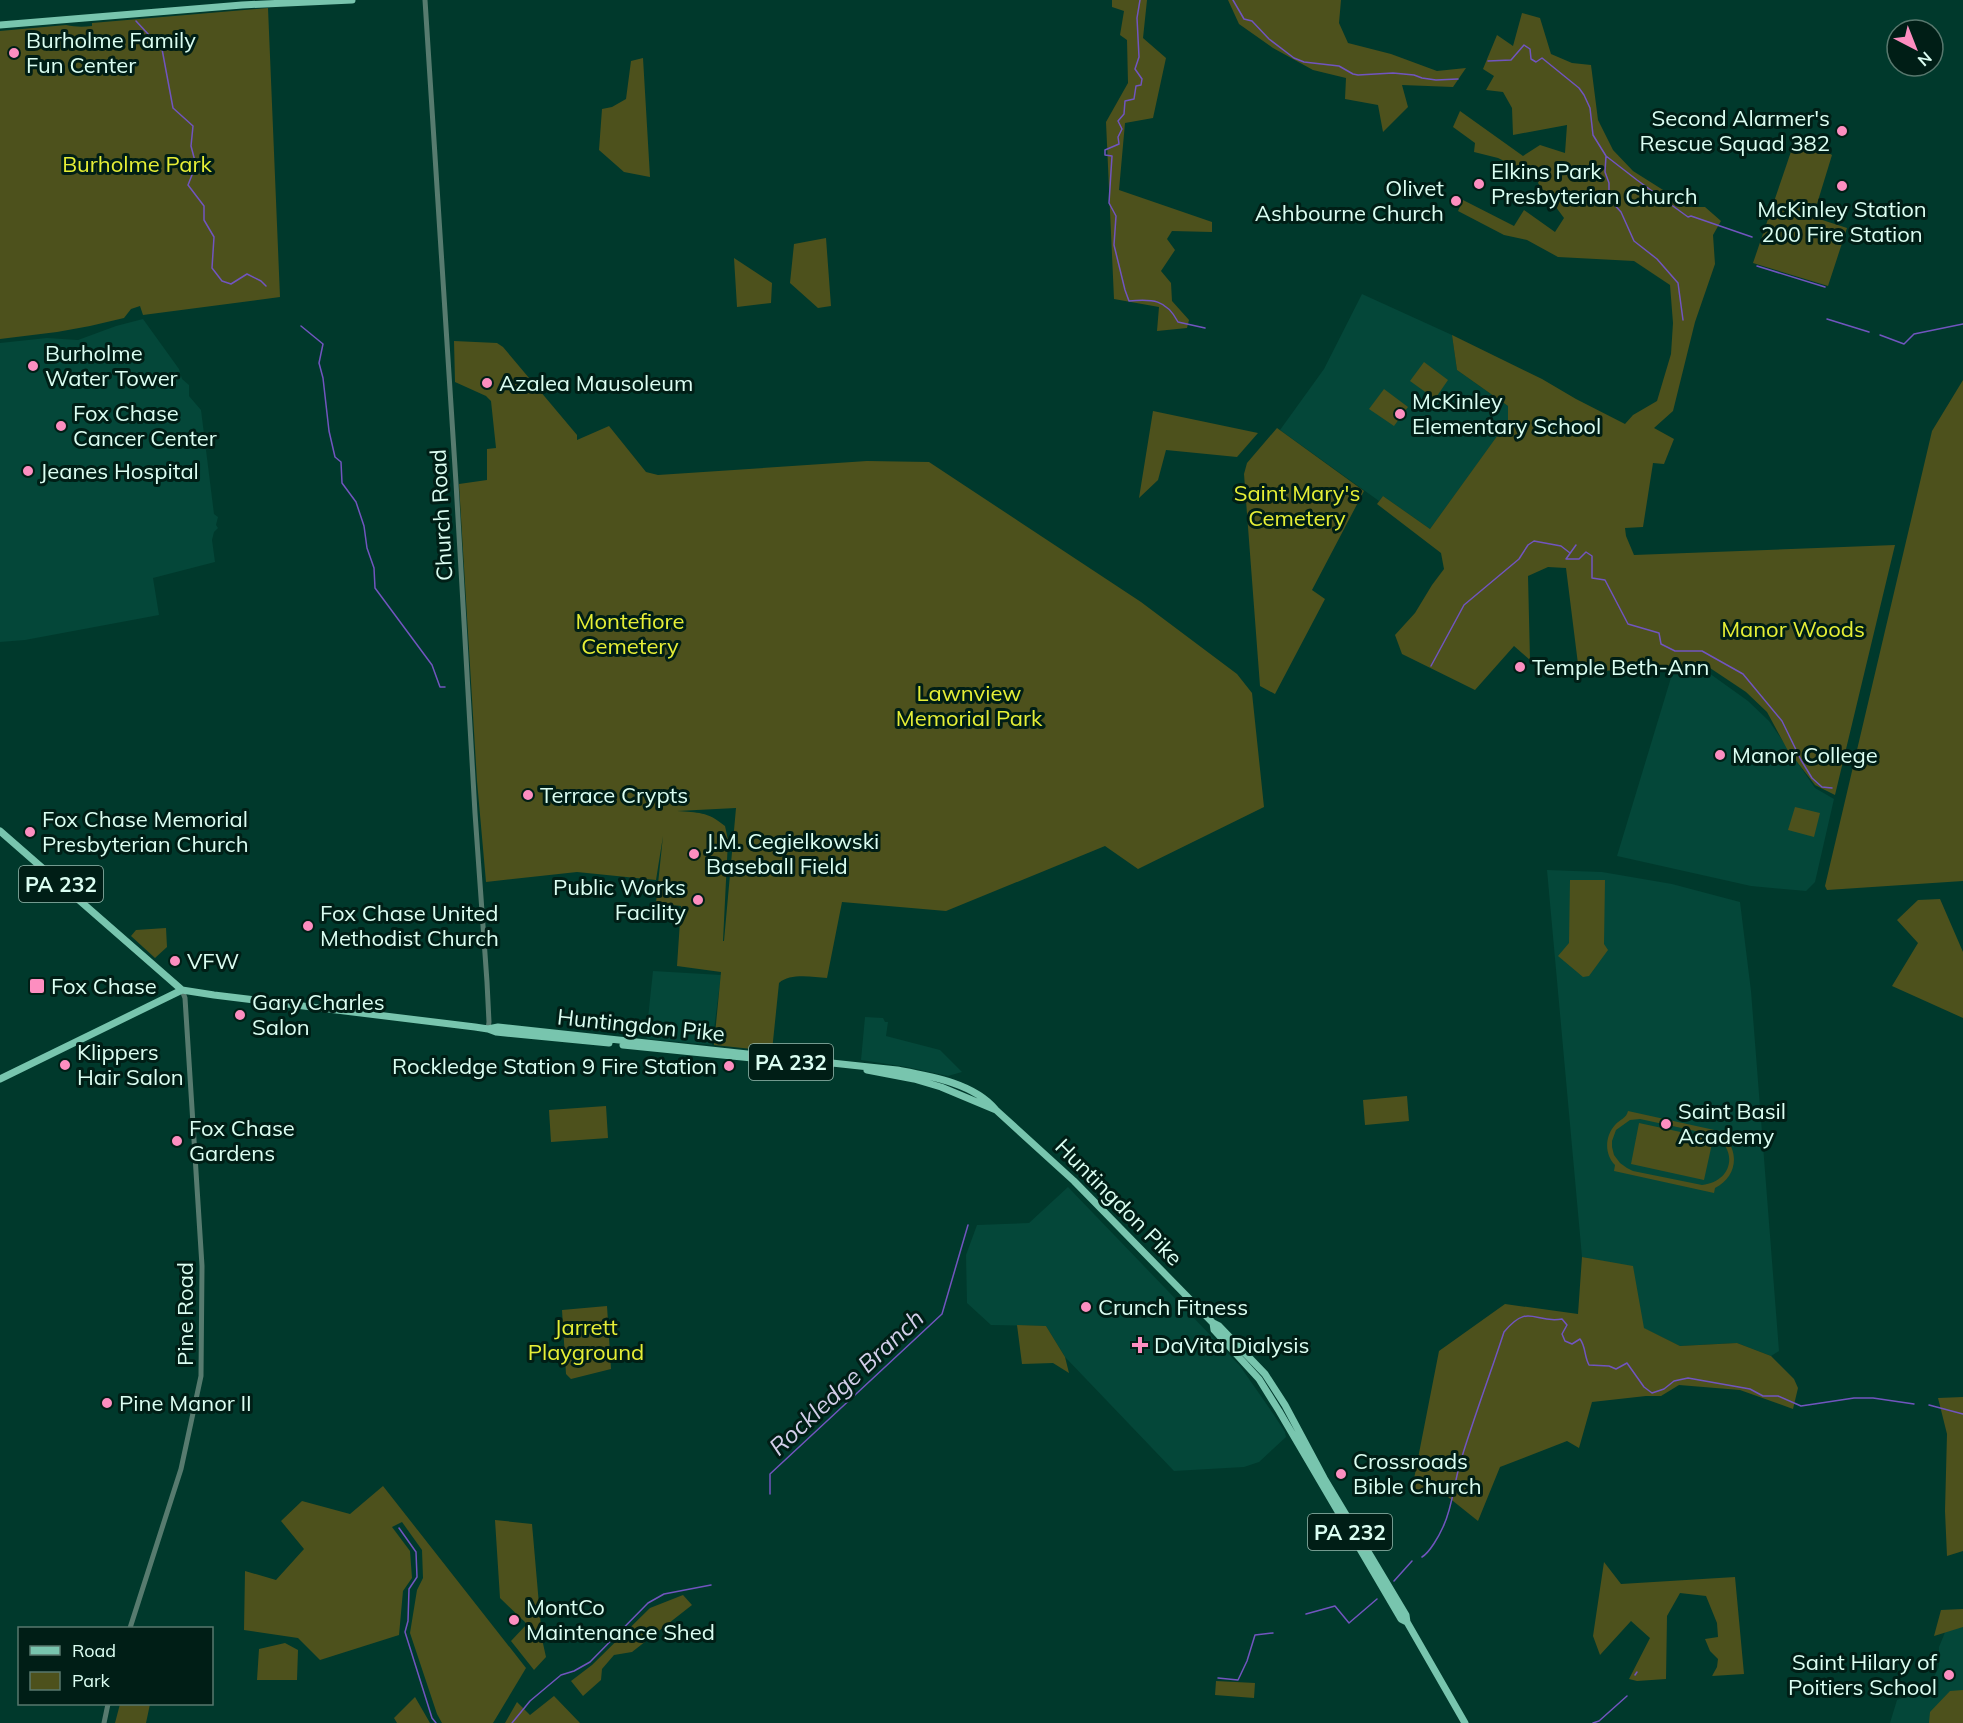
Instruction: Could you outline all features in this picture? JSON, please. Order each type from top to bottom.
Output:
[{"type":"main road","points":[[242,5],[253,0]]},
{"type":"main road","points":[[0,25],[242,5],[352,0]]},
{"type":"main road","name":"PA 232","points":[[0,831],[182,990]]},
{"type":"main road","points":[[0,1079],[182,990]]},
{"type":"main road","name":"Huntingdon Pike","points":[[182,990],[488,1029],[498,1027],[897,1070],[958,1086],[983,1098],[1074,1181],[1265,1374],[1406,1615],[1407,1622],[1465,1723]]},
{"type":"street","name":"Church Road","points":[[425,0],[488,990],[488,1029]]},
{"type":"street","name":"Pine Road","points":[[131,1627],[181,1469],[197,1401],[202,1361],[201,1249],[185,998],[182,990]]},
{"type":"street","points":[[104,1723],[108,1705]]},
{"type":"shaded area","name":"McKinley Elementary School","points":[[1362,294],[1452,335],[1457,370],[1508,406],[1508,422],[1430,529],[1383,496],[1379,501],[1280,430],[1324,369]]},
{"type":"shaded area","points":[[143,319],[179,369],[182,379],[189,385],[189,396],[201,410],[214,514],[218,517],[216,525],[218,528],[212,540],[215,562],[153,578],[159,615],[25,640],[0,642],[0,343],[47,338],[78,340]]},
{"type":"shaded area","name":"Manor College","points":[[1673,671],[1709,673],[1748,701],[1769,721],[1815,788],[1834,799],[1815,882],[1806,891],[1751,886],[1617,856]]},
{"type":"shaded area","name":"Saint Basil Academy","points":[[1547,870],[1602,872],[1672,884],[1740,902],[1751,991],[1779,1351],[1771,1356],[1737,1343],[1680,1346],[1643,1328],[1632,1267],[1582,1257]]},
{"type":"shaded area","points":[[653,971],[721,975],[712,1045],[646,1037]]},
{"type":"shaded area","points":[[865,1017],[883,1018],[885,1022],[888,1022],[886,1036],[940,1050],[962,1072],[948,1076],[861,1060]]},
{"type":"shaded area","points":[[1068,1187],[1240,1366],[1274,1415],[1286,1437],[1259,1462],[1244,1467],[1174,1471],[1065,1357],[1046,1326],[991,1325],[967,1303],[966,1255],[977,1225],[1029,1223]]},
{"type":"shaded area","name":"Saint Hilary of Poitiers School","points":[[1963,1625],[1963,1723],[1890,1723],[1897,1700],[1931,1683],[1939,1667],[1939,1647],[1946,1630]]},
{"type":"green space","points":[[1112,0],[1147,0],[1143,38],[1166,58],[1153,118],[1125,123],[1119,190],[1212,222],[1212,232],[1172,231],[1167,239],[1175,250],[1161,271],[1171,283],[1172,301],[1189,320],[1187,328],[1157,331],[1159,307],[1114,299],[1106,122],[1128,83],[1127,40],[1120,35],[1124,11],[1112,7]]},
{"type":"green space","points":[[1228,0],[1341,0],[1339,23],[1348,43],[1391,54],[1437,71],[1466,68],[1453,87],[1402,85],[1408,107],[1383,132],[1378,105],[1345,99],[1346,78],[1313,70],[1273,48],[1239,24]]},
{"type":"green space","name":"Burholme Park","points":[[268,8],[280,297],[143,315],[140,306],[131,309],[124,318],[57,332],[0,339],[0,31],[66,25],[92,26],[92,23]]},
{"type":"green space","name":"Manor Woods","points":[[1522,13],[1540,18],[1551,54],[1572,63],[1591,65],[1598,120],[1613,150],[1633,171],[1690,207],[1705,207],[1721,221],[1713,235],[1715,264],[1695,322],[1673,411],[1654,428],[1674,439],[1664,464],[1653,463],[1643,527],[1625,528],[1634,555],[1895,545],[1835,795],[1815,785],[1787,749],[1767,712],[1746,692],[1707,666],[1579,672],[1566,568],[1548,567],[1528,576],[1530,660],[1514,646],[1475,690],[1402,654],[1395,635],[1415,613],[1444,569],[1441,553],[1377,504],[1383,496],[1430,529],[1508,421],[1508,406],[1457,370],[1452,335],[1542,379],[1625,424],[1633,415],[1657,401],[1671,354],[1673,323],[1670,285],[1634,261],[1558,257],[1527,240],[1504,235],[1458,211],[1463,200],[1514,226],[1524,210],[1555,232],[1564,218],[1538,183],[1545,167],[1523,170],[1498,158],[1474,152],[1475,143],[1453,127],[1460,111],[1523,156],[1540,145],[1565,153],[1567,125],[1513,135],[1512,108],[1503,92],[1486,90],[1494,76],[1483,69],[1497,35],[1513,46]]},
{"type":"green space","points":[[643,58],[650,177],[624,172],[599,150],[602,109],[612,107],[626,99],[631,61]]},
{"type":"green space","points":[[1796,137],[1801,137],[1832,155],[1813,217],[1847,228],[1828,286],[1753,263]]},
{"type":"green space","points":[[826,238],[831,306],[818,308],[790,283],[794,244]]},
{"type":"green space","points":[[734,258],[772,283],[771,303],[737,307]]},
{"type":"green space","points":[[454,341],[497,343],[503,347],[577,435],[577,440],[609,426],[646,472],[658,475],[867,461],[929,462],[1141,602],[1237,674],[1252,693],[1264,807],[1138,869],[1105,846],[946,911],[842,902],[827,978],[795,977],[779,983],[772,1051],[714,1045],[721,972],[677,966],[681,906],[656,903],[663,836],[656,880],[577,872],[486,882],[477,781],[459,484],[487,480],[487,449],[496,448],[491,401],[486,396],[455,382]],"holes":[[[736,808],[724,941],[728,840],[725,826],[707,815],[677,811]]]},
{"type":"green space","points":[[1424,362],[1448,380],[1435,399],[1410,381]]},
{"type":"green space","points":[[1963,380],[1963,881],[1827,890],[1825,886],[1932,431]]},
{"type":"green space","points":[[1384,389],[1408,407],[1394,426],[1369,409]]},
{"type":"green space","points":[[1153,411],[1258,433],[1237,457],[1166,450],[1158,480],[1139,498]]},
{"type":"green space","name":"Saint Mary's Cemetery","points":[[1277,428],[1364,491],[1312,590],[1325,599],[1275,694],[1260,686],[1244,474],[1247,463]]},
{"type":"green space","points":[[1795,807],[1820,813],[1814,837],[1788,830]]},
{"type":"green space","points":[[1570,880],[1605,880],[1604,944],[1608,950],[1589,976],[1583,977],[1558,956],[1569,943]]},
{"type":"green space","points":[[1940,899],[1963,952],[1963,1018],[1892,986],[1918,943],[1897,920],[1918,900]]},
{"type":"green space","points":[[166,928],[167,947],[155,958],[131,936],[136,930]]},
{"type":"green space","points":[[1407,1096],[1409,1121],[1365,1125],[1363,1100]]},
{"type":"green space","points":[[606,1106],[608,1138],[551,1142],[549,1110]]},
{"type":"green space","points":[[1628,1111],[1728,1133],[1726,1138],[1734,1159],[1731,1173],[1722,1184],[1715,1188],[1714,1193],[1614,1171],[1615,1165],[1609,1156],[1607,1145],[1609,1134]],"holes":[[[1640,1119],[1714,1135],[1727,1149],[1729,1165],[1720,1178],[1702,1185],[1633,1171],[1620,1163],[1612,1147],[1616,1130],[1630,1120]]]},
{"type":"green space","points":[[1639,1123],[1713,1139],[1704,1180],[1631,1164]]},
{"type":"green space","points":[[1582,1257],[1633,1266],[1644,1328],[1680,1346],[1737,1343],[1771,1356],[1794,1379],[1798,1388],[1793,1409],[1740,1390],[1679,1385],[1661,1396],[1592,1402],[1579,1448],[1567,1441],[1500,1467],[1478,1521],[1443,1493],[1412,1489],[1439,1351],[1505,1304],[1578,1314]]},
{"type":"green space","name":"Jarrett Playground","points":[[607,1306],[611,1369],[571,1379],[566,1374],[562,1310]]},
{"type":"green space","points":[[1017,1325],[1046,1326],[1065,1357],[1069,1373],[1053,1363],[1022,1364]]},
{"type":"green space","points":[[1963,1397],[1963,1551],[1947,1556],[1945,1511],[1947,1434],[1938,1398]]},
{"type":"green space","points":[[383,1486],[526,1668],[493,1723],[442,1723],[437,1714],[410,1633],[417,1590],[423,1578],[422,1550],[402,1522],[392,1527],[410,1551],[412,1578],[403,1591],[399,1635],[320,1660],[298,1638],[244,1630],[245,1571],[276,1580],[304,1549],[281,1521],[302,1501],[350,1514]]},
{"type":"green space","points":[[495,1520],[532,1524],[542,1639],[546,1657],[534,1670],[511,1641],[527,1624],[500,1598]]},
{"type":"green space","points":[[1604,1562],[1621,1584],[1735,1577],[1744,1674],[1712,1676],[1718,1659],[1710,1651],[1705,1639],[1718,1637],[1717,1623],[1706,1596],[1680,1593],[1667,1616],[1666,1679],[1637,1681],[1629,1679],[1650,1638],[1631,1621],[1600,1655],[1593,1636]]},
{"type":"green space","points":[[683,1595],[692,1605],[632,1652],[614,1655],[602,1669],[601,1680],[583,1696],[571,1681],[592,1665],[650,1608]]},
{"type":"green space","points":[[1963,1609],[1963,1627],[1934,1636],[1941,1610]]},
{"type":"green space","points":[[285,1643],[298,1650],[297,1680],[257,1680],[259,1649]]},
{"type":"green space","points":[[1216,1681],[1255,1683],[1254,1698],[1215,1695]]},
{"type":"green space","points":[[1963,1690],[1963,1723],[1929,1723],[1930,1712],[1950,1691]]},
{"type":"green space","points":[[554,1696],[580,1723],[505,1723],[517,1702],[530,1715]]},
{"type":"green space","points":[[415,1697],[430,1723],[397,1723],[394,1718]]},
{"type":"green space","points":[[120,1705],[150,1705],[146,1723],[115,1723]]},
{"type":"waterway","points":[[1140,0],[1137,18],[1139,57],[1135,69],[1142,79],[1141,85],[1136,86],[1134,99],[1125,101],[1124,114],[1118,121],[1122,129],[1118,137],[1119,144],[1105,150],[1105,155],[1112,156],[1109,203],[1116,216],[1114,245],[1129,301],[1158,302],[1169,309],[1178,322],[1205,328]]},
{"type":"waterway","points":[[1233,0],[1244,19],[1252,21],[1269,39],[1294,58],[1304,62],[1339,66],[1358,75],[1393,73],[1436,80],[1458,79]]},
{"type":"waterway","points":[[136,21],[162,49],[173,108],[193,126],[191,146],[196,165],[188,185],[204,206],[204,220],[214,237],[212,268],[222,281],[231,284],[247,274],[266,286]]},
{"type":"waterway","points":[[1488,61],[1511,60],[1524,45],[1530,49],[1531,59],[1536,62],[1542,58],[1579,88],[1590,108],[1593,135],[1606,156],[1688,217],[1691,216],[1752,237]]},
{"type":"waterway","points":[[1606,156],[1605,172],[1609,183],[1609,199],[1621,212],[1634,241],[1657,259],[1678,283],[1683,320]]},
{"type":"waterway","points":[[1757,266],[1825,287]]},
{"type":"waterway","points":[[1827,319],[1869,332]]},
{"type":"waterway","points":[[1880,335],[1904,344],[1914,334],[1963,324]]},
{"type":"waterway","points":[[301,326],[323,344],[319,363],[329,431],[335,457],[341,462],[342,483],[356,502],[364,526],[367,548],[374,568],[375,588],[432,665],[440,687],[445,687]]},
{"type":"waterway","points":[[1431,666],[1464,605],[1519,559],[1528,545],[1534,541],[1561,546],[1570,553]]},
{"type":"waterway","points":[[1576,545],[1566,559],[1579,559],[1586,552],[1592,556],[1592,578],[1605,580],[1628,624],[1659,633],[1661,644],[1675,651],[1702,651],[1743,674],[1782,721],[1812,778],[1822,787],[1832,788]]},
{"type":"waterway","name":"Rockledge Branch","points":[[770,1494],[770,1474],[942,1314],[968,1225]]},
{"type":"waterway","points":[[1422,1557],[1434,1544],[1446,1519],[1461,1460],[1504,1332],[1513,1323],[1526,1316],[1552,1320],[1562,1319],[1567,1325],[1562,1334],[1565,1341],[1572,1344],[1580,1339],[1589,1365],[1609,1366],[1616,1369],[1627,1363],[1644,1387],[1652,1393],[1664,1389],[1674,1381],[1688,1378],[1750,1389],[1763,1396],[1778,1396],[1801,1406],[1854,1398],[1873,1398],[1914,1404]]},
{"type":"waterway","points":[[1929,1405],[1963,1414]]},
{"type":"waterway","points":[[399,1528],[416,1552],[417,1577],[409,1589],[408,1621],[405,1632],[432,1718],[436,1723]]},
{"type":"waterway","points":[[1394,1581],[1412,1561]]},
{"type":"waterway","name":"Rockledge Branch","points":[[512,1723],[530,1701],[561,1675],[590,1662],[648,1603],[664,1594],[711,1585]]},
{"type":"waterway","points":[[1306,1614],[1335,1606],[1349,1623],[1377,1599]]},
{"type":"waterway","points":[[1218,1678],[1238,1680],[1255,1635],[1273,1633]]},
{"type":"waterway","points":[[1593,1723],[1599,1721],[1627,1696]]},
{"type":"place","name":"Burholme Family Fun Center","points":[[14,53]]},
{"type":"place","name":"Second Alarmer's Rescue Squad 382","points":[[1842,131]]},
{"type":"place","name":"Elkins Park Presbyterian Church","points":[[1479,184]]},
{"type":"place","name":"McKinley Station 200 Fire Station","points":[[1842,186]]},
{"type":"place","name":"Olivet Ashbourne Church","points":[[1456,201]]},
{"type":"place","name":"Burholme Water Tower","points":[[33,366]]},
{"type":"place","name":"Azalea Mausoleum","points":[[487,383]]},
{"type":"place","name":"McKinley Elementary School","points":[[1400,414]]},
{"type":"place","name":"Fox Chase Cancer Center","points":[[61,426]]},
{"type":"place","name":"Jeanes Hospital","points":[[28,471]]},
{"type":"place","name":"Temple Beth-Ann","points":[[1520,667]]},
{"type":"place","name":"Manor College","points":[[1720,755]]},
{"type":"place","name":"Terrace Crypts","points":[[528,795]]},
{"type":"place","name":"Fox Chase Memorial Presbyterian Church","points":[[30,832]]},
{"type":"place","name":"J.M. Cegielkowski Baseball Field","points":[[694,854]]},
{"type":"place","name":"Public Works Facility","points":[[698,900]]},
{"type":"place","name":"Fox Chase United Methodist Church","points":[[308,926]]},
{"type":"place","name":"VFW","points":[[175,961]]},
{"type":"place","name":"Fox Chase","points":[[37,986]]},
{"type":"place","name":"Gary Charles Salon","points":[[240,1015]]},
{"type":"place","name":"Klippers Hair Salon","points":[[65,1065]]},
{"type":"place","name":"Rockledge Station 9 Fire Station","points":[[729,1066]]},
{"type":"place","name":"Saint Basil Academy","points":[[1666,1124]]},
{"type":"place","name":"Fox Chase Gardens","points":[[177,1141]]},
{"type":"place","name":"Crunch Fitness","points":[[1086,1307]]},
{"type":"place","name":"DaVita Dialysis","points":[[1140,1345]]},
{"type":"place","name":"Pine Manor II","points":[[107,1403]]},
{"type":"place","name":"Crossroads Bible Church","points":[[1341,1474]]},
{"type":"place","name":"MontCo Maintenance Shed","points":[[514,1620]]},
{"type":"place","name":"Saint Hilary of Poitiers School","points":[[1949,1675]]},
{"type":"park label","name":"Montefiore Cemetery","points":[[630,634]]},
{"type":"park label","name":"Lawnview Memorial Park","points":[[969,706]]}]
